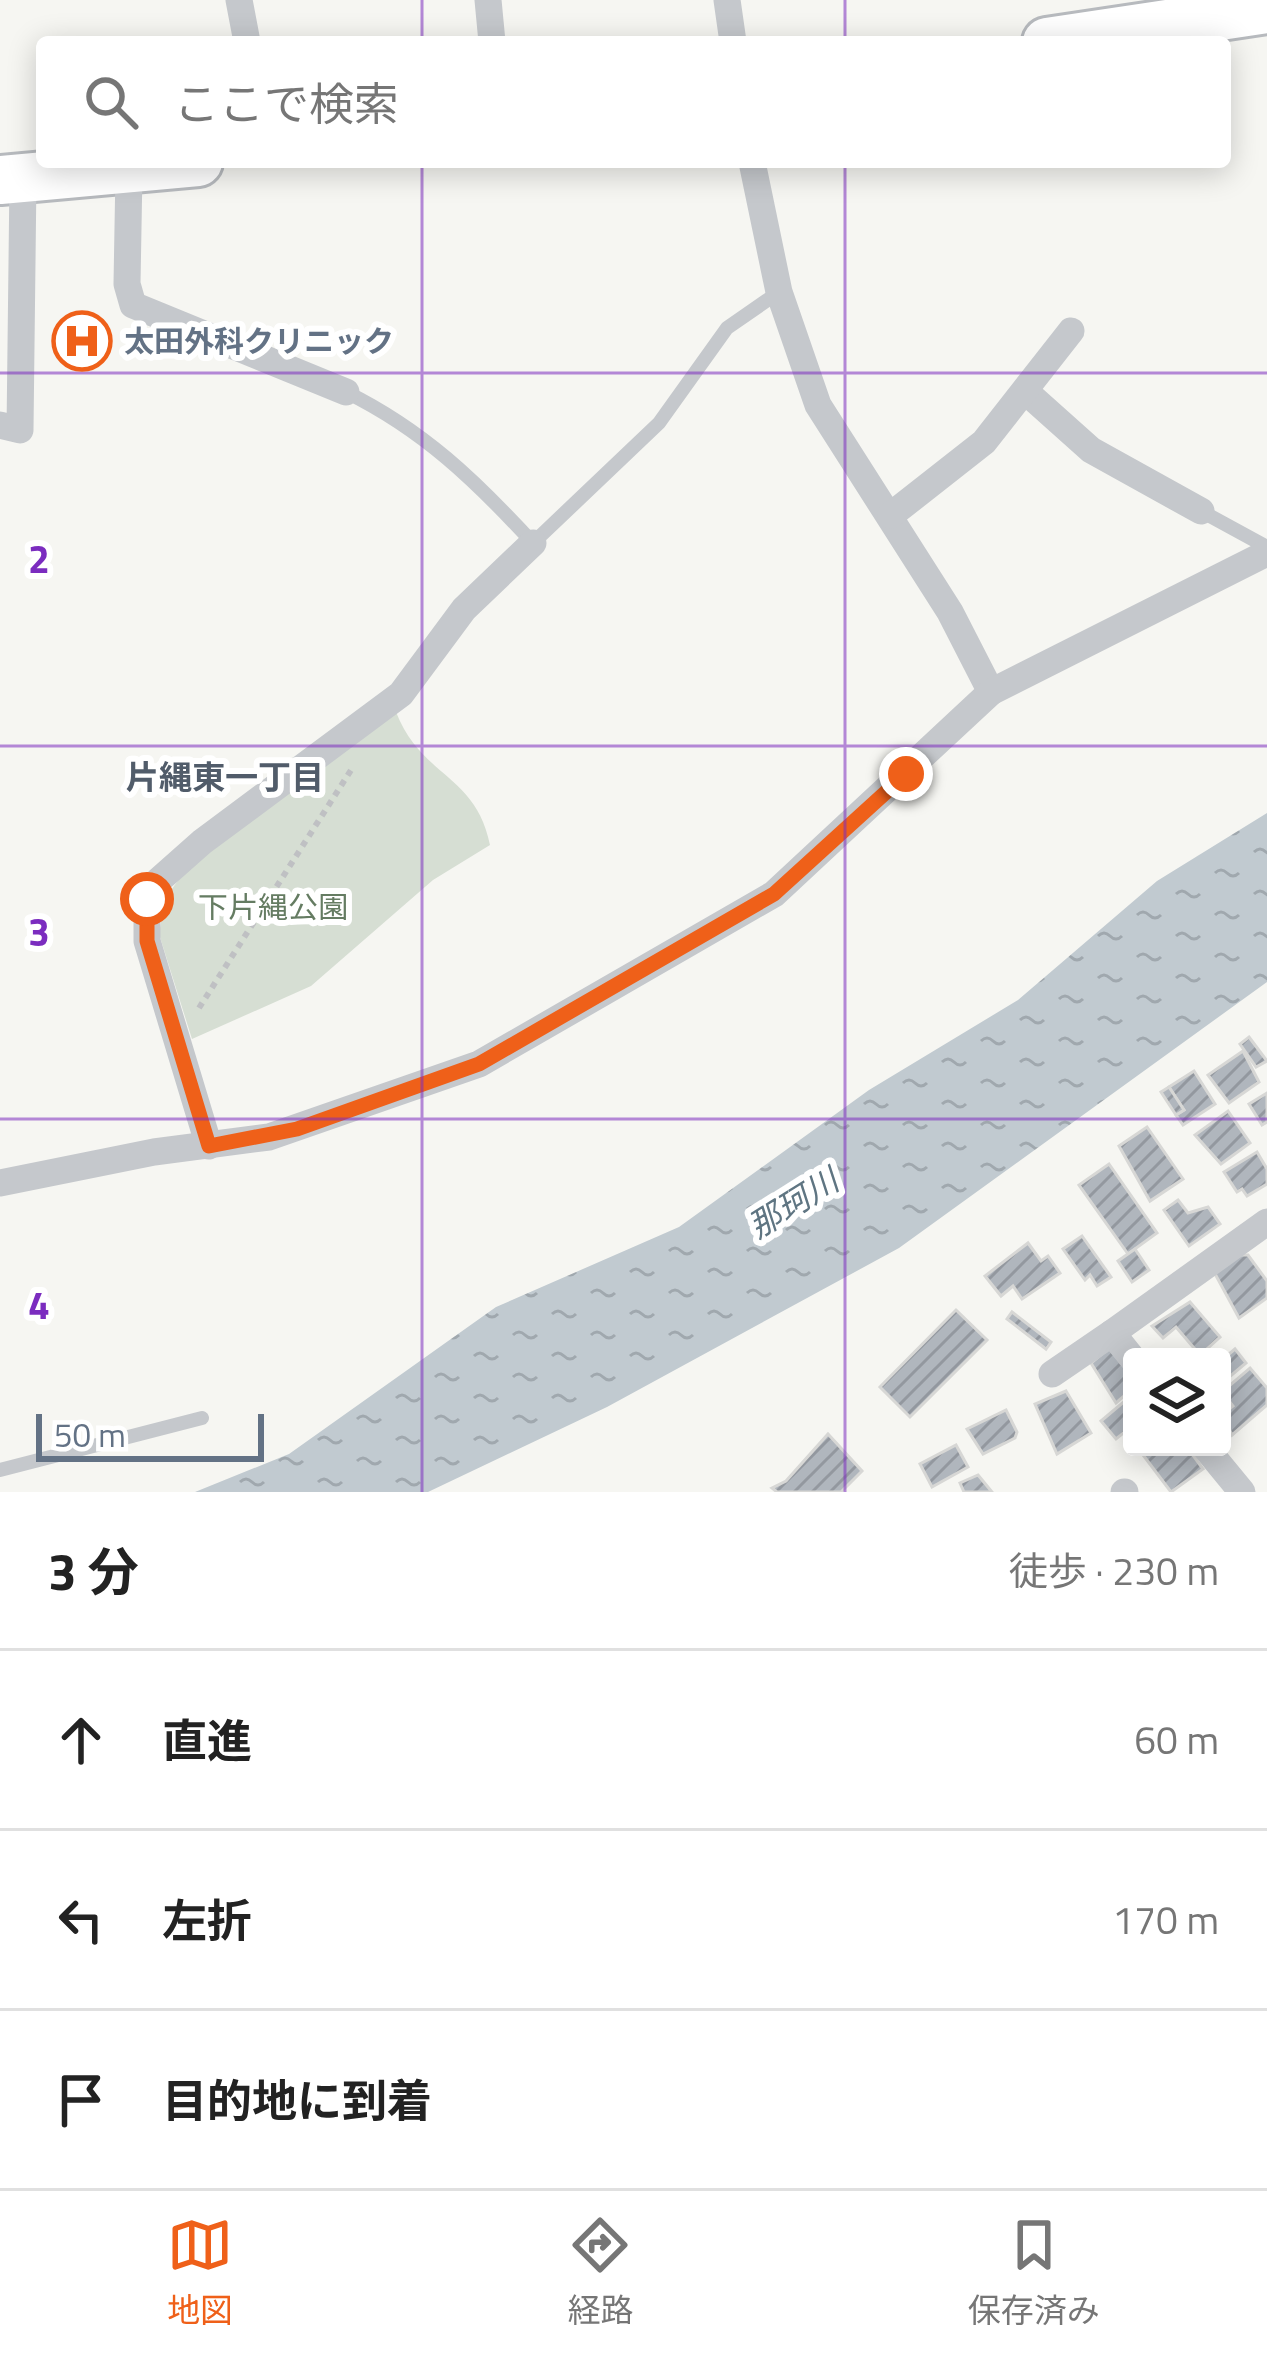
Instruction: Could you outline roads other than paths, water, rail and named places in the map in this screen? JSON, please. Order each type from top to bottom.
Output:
[{"type":"highway","points":[[1082,36],[1248,8]]},
{"type":"highway","points":[[12,179],[152,168]]},
{"type":"street","points":[[238,0],[246,36]]},
{"type":"street","points":[[488,0],[491,36]]},
{"type":"street","points":[[727,0],[733,36]]},
{"type":"street","points":[[753,168],[779,292],[818,405],[891,515],[991,692]]},
{"type":"street","points":[[129,171],[127,284],[134,304],[346,392]]},
{"type":"street","points":[[0,425],[20,430],[12,179]]},
{"type":"street","points":[[891,515],[959,466],[1071,332]]},
{"type":"street","points":[[1025,391],[1091,450],[1201,511]]},
{"type":"street","points":[[209,1146],[147,941],[147,899],[158,881],[202,842],[401,694],[464,609],[533,543]]},
{"type":"street","points":[[0,1183],[283,1133],[464,1071],[784,886],[991,692],[1267,550]]},
{"type":"street","points":[[1052,1374],[1260,1237]]},
{"type":"street","points":[[1112,1333],[1124,1348]]},
{"type":"street","points":[[1212,1456],[1242,1492]]},
{"type":"lane","points":[[346,392],[400,418],[442,448],[533,543],[658,423],[728,328],[779,292]]},
{"type":"lane","points":[[1201,511],[1267,550]]},
{"type":"lane","points":[[0,1470],[202,1418]]},
{"type":"water","name":"那珂川","points":[[1267,813],[1267,982],[899,1248],[607,1407],[428,1492],[195,1492],[289,1454],[496,1307],[679,1227],[869,1090],[1018,1000],[1157,881]]},
{"type":"place","name":"太田外科クリニック","points":[[82,341]]},
{"type":"district","name":"片縄東一丁目","points":[[225,777]]},
{"type":"park label","name":"下片縄公園","points":[[273,907]]}]
